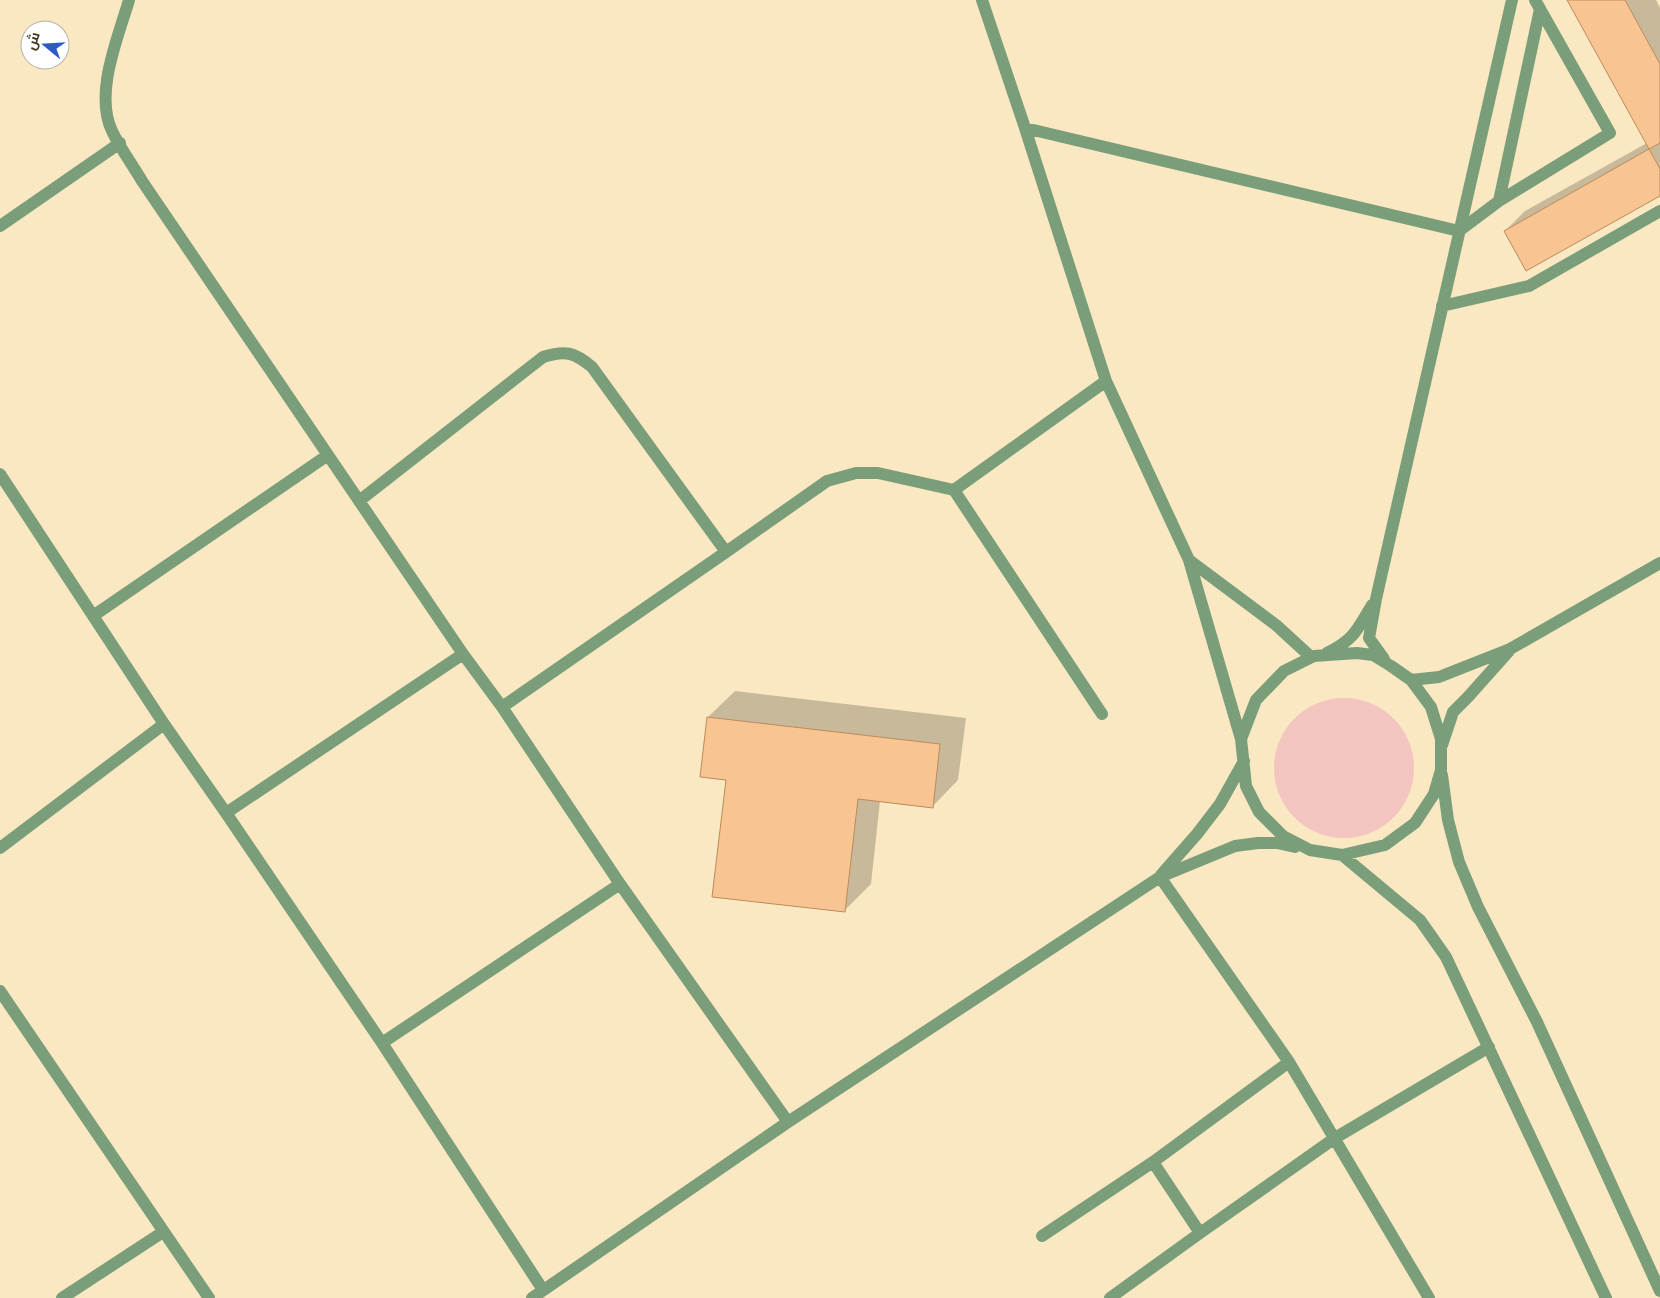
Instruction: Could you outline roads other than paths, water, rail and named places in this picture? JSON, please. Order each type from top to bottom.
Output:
[{"type":"street","points":[[129,0],[108,74],[105,101],[112,130],[148,189],[359,501],[502,707],[620,884],[788,1122]]},
{"type":"street","points":[[982,0],[1106,381],[1190,560],[1242,739],[1246,786],[1259,812],[1283,836],[1310,850]]},
{"type":"street","points":[[1391,666],[1380,656],[1369,638],[1376,599],[1512,0]]},
{"type":"street","points":[[1459,231],[1499,201],[1610,134],[1538,4]]},
{"type":"street","points":[[1499,201],[1538,4]]},
{"type":"street","points":[[1025,128],[1459,231]]},
{"type":"street","points":[[0,226],[120,143]]},
{"type":"street","points":[[1442,306],[1529,286],[1660,211]]},
{"type":"street","points":[[359,501],[543,358],[558,352],[580,357],[592,367],[726,552]]},
{"type":"street","points":[[954,490],[1106,381]]},
{"type":"street","points":[[93,616],[328,455]]},
{"type":"street","points":[[502,707],[827,481],[856,473],[878,473],[954,490],[1102,714]]},
{"type":"street","points":[[0,474],[164,724],[382,1043],[543,1290]]},
{"type":"street","points":[[1190,560],[1318,656],[1373,655],[1391,666],[1411,680],[1431,708],[1441,738],[1441,770],[1448,820],[1459,862],[1478,907],[1537,1022],[1660,1291]]},
{"type":"street","points":[[1411,680],[1439,676],[1510,650],[1660,563]]},
{"type":"street","points":[[1242,739],[1256,700],[1284,671],[1338,648],[1354,636],[1376,599]]},
{"type":"street","points":[[1441,747],[1453,712],[1510,650]]},
{"type":"street","points":[[226,813],[464,654]]},
{"type":"street","points":[[0,848],[164,724]]},
{"type":"street","points":[[1160,877],[1220,804],[1244,761]]},
{"type":"street","points":[[532,1298],[788,1122],[1160,877],[1235,846],[1277,843],[1342,855],[1385,845],[1415,823],[1434,794],[1441,770]]},
{"type":"street","points":[[1342,855],[1420,920],[1446,957],[1489,1047],[1601,1296]]},
{"type":"street","points":[[1160,877],[1289,1062],[1429,1298]]},
{"type":"street","points":[[382,1043],[620,884]]},
{"type":"street","points":[[0,991],[209,1298]]},
{"type":"street","points":[[1110,1298],[1335,1138],[1489,1047]]},
{"type":"street","points":[[1042,1236],[1152,1162],[1289,1062]]},
{"type":"street","points":[[1152,1162],[1200,1233]]},
{"type":"street","points":[[62,1298],[163,1232]]}]
